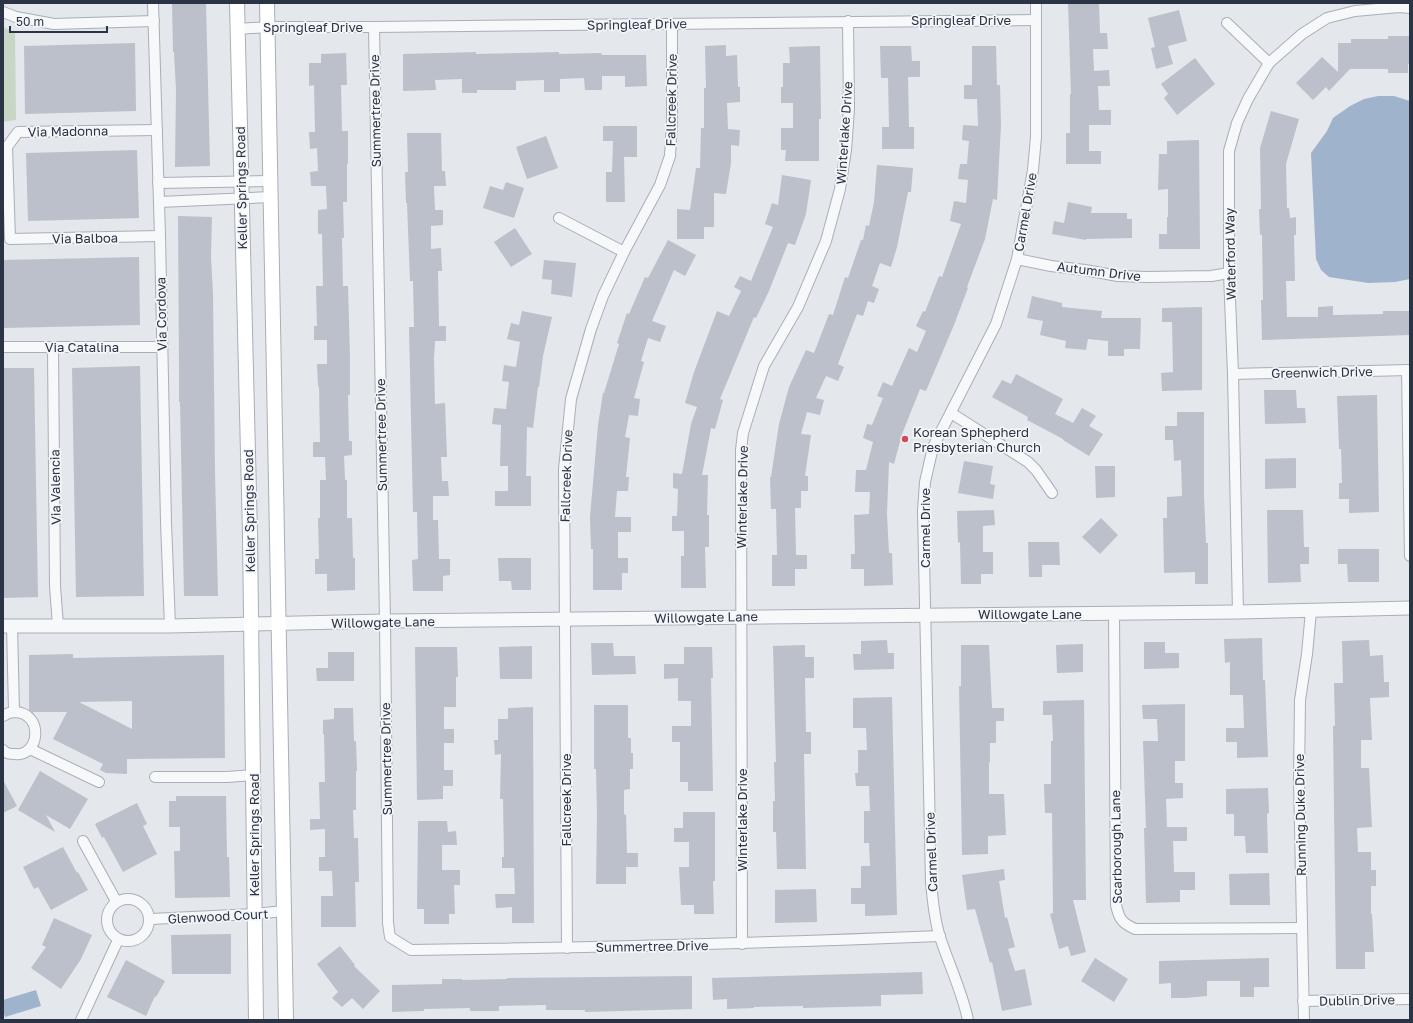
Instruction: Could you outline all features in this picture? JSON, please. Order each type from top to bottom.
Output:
[{"type":"main road","name":"Keller Springs Road","points":[[237,3],[254,775],[256,1020]]},
{"type":"main road","name":"Keller Springs Road","points":[[267,3],[286,1020]]},
{"type":"street","name":"Via Cordova","points":[[153,3],[160,236],[161,347],[170,626]]},
{"type":"street","name":"Carmel Drive","points":[[968,1020],[965,1004],[940,936],[933,909],[931,882],[923,511],[924,482],[933,447],[996,324],[1017,259],[1033,170],[1036,137],[1036,3]]},
{"type":"street","name":"Waterford Way","points":[[1238,612],[1233,374],[1229,273],[1229,151],[1237,123],[1248,99],[1269,63],[1302,34],[1327,18],[1355,11],[1399,7],[1410,8]]},
{"type":"street","points":[[3,12],[16,17],[54,24],[154,21]]},
{"type":"street","name":"Springleaf Drive","points":[[237,29],[268,27],[1036,20]]},
{"type":"street","name":"Winterlake Drive","points":[[742,944],[741,450],[743,433],[764,366],[798,307],[826,241],[840,189],[846,150],[849,109],[848,21]]},
{"type":"street","points":[[1227,23],[1269,63]]},
{"type":"street","name":"Fallcreek Drive","points":[[567,948],[564,469],[571,399],[603,296],[624,252],[660,185],[670,156],[672,122],[672,24]]},
{"type":"street","name":"Summertree Drive","points":[[374,27],[388,924],[390,937],[411,950],[742,944],[940,936]]},
{"type":"street","name":"Via Madonna","points":[[10,240],[7,147],[18,132],[157,130]]},
{"type":"street","points":[[158,183],[270,181]]},
{"type":"street","points":[[159,202],[271,197]]},
{"type":"street","points":[[559,218],[624,252]]},
{"type":"street","name":"Via Balboa","points":[[10,240],[160,236]]},
{"type":"street","name":"Autumn Drive","points":[[1017,259],[1051,266],[1118,276],[1211,276],[1229,273]]},
{"type":"street","name":"Via Catalina","points":[[3,347],[161,347]]},
{"type":"street","name":"Via Valencia","points":[[53,347],[55,586],[58,626]]},
{"type":"street","points":[[1409,370],[1410,556]]},
{"type":"street","name":"Greenwich Drive","points":[[1233,374],[1409,370]]},
{"type":"street","points":[[951,413],[1028,462],[1036,470],[1052,493]]},
{"type":"street","name":"Willowgate Lane","points":[[7,626],[170,626],[384,621],[1114,614],[1410,608]]},
{"type":"street","name":"Running Duke Drive","points":[[1304,1020],[1299,779],[1300,700],[1307,654],[1311,611]]},
{"type":"street","name":"Scarborough Lane","points":[[1114,614],[1116,905],[1119,916],[1125,925],[1135,929],[1302,928]]},
{"type":"street","points":[[7,626],[14,711]]},
{"type":"street","points":[[3,716],[14,711],[26,715],[35,724],[36,738],[30,749],[19,754],[6,753],[3,750]]},
{"type":"street","points":[[30,749],[99,782]]},
{"type":"street","points":[[155,777],[221,777],[254,775]]},
{"type":"street","points":[[81,1020],[118,940],[108,929],[107,914],[116,901],[83,841]]},
{"type":"street","name":"Glenwood Court","points":[[116,901],[131,898],[145,905],[150,919],[146,934],[133,942],[118,940]]},
{"type":"street","name":"Glenwood Court","points":[[150,919],[254,914],[284,911]]},
{"type":"street","name":"Dublin Drive","points":[[1303,1001],[1410,999]]},
{"type":"green space","points":[[3,27],[15,32],[16,120],[3,122]]},
{"type":"water","points":[[1378,96],[1394,96],[1410,101],[1410,279],[1395,282],[1368,283],[1329,277],[1321,270],[1316,259],[1311,153],[1327,131],[1333,118],[1350,106],[1364,99]]},
{"type":"water","points":[[36,990],[41,1006],[5,1017],[3,1000]]},
{"type":"building","points":[[172,3],[206,3],[210,166],[175,167],[176,90],[173,52]]},
{"type":"building","points":[[1068,3],[1099,3],[1100,33],[1107,33],[1108,49],[1093,49],[1094,71],[1109,70],[1110,86],[1098,86],[1099,110],[1111,110],[1111,125],[1089,125],[1089,151],[1101,151],[1101,164],[1066,164],[1066,133],[1070,133],[1071,94]]},
{"type":"building","points":[[1179,10],[1187,41],[1168,46],[1173,64],[1156,69],[1151,48],[1155,47],[1148,18]]},
{"type":"building","points":[[1388,36],[1410,36],[1410,64],[1408,64],[1408,73],[1388,73],[1388,69],[1350,69],[1329,91],[1326,87],[1313,100],[1296,83],[1322,57],[1338,72],[1338,43],[1351,43],[1351,39],[1388,39]]},
{"type":"building","points":[[135,43],[136,111],[25,114],[24,46]]},
{"type":"building","points":[[726,45],[726,56],[737,55],[740,102],[727,103],[728,129],[740,130],[739,146],[731,145],[731,163],[726,194],[714,193],[714,227],[704,227],[704,239],[677,239],[677,209],[690,210],[696,168],[700,168],[701,128],[704,128],[704,88],[706,88],[705,46]]},
{"type":"building","points":[[820,46],[821,119],[819,119],[819,161],[785,161],[786,150],[781,150],[781,128],[793,128],[793,103],[781,103],[783,63],[790,63],[789,47]]},
{"type":"building","points":[[880,46],[911,46],[912,61],[920,61],[920,77],[908,77],[909,127],[914,127],[914,149],[882,149],[882,127],[889,127],[888,78],[881,78]]},
{"type":"building","points":[[972,46],[996,46],[997,85],[1000,85],[1001,125],[997,200],[993,199],[985,239],[954,325],[926,391],[920,389],[902,434],[894,464],[889,462],[887,514],[889,553],[892,553],[893,585],[864,586],[864,569],[851,569],[851,554],[855,554],[854,515],[869,514],[870,492],[855,492],[856,470],[866,470],[873,442],[863,438],[867,424],[872,425],[883,398],[877,396],[883,382],[892,386],[909,348],[917,352],[926,331],[916,326],[923,311],[925,312],[939,276],[942,277],[961,224],[950,221],[954,201],[966,203],[968,180],[958,179],[960,164],[967,164],[969,141],[962,140],[963,125],[978,126],[977,99],[964,99],[964,85],[972,85]]},
{"type":"building","points":[[476,52],[476,54],[559,52],[559,54],[601,53],[602,55],[646,55],[647,86],[625,87],[625,76],[602,76],[602,90],[585,90],[584,78],[560,79],[560,92],[544,92],[544,80],[516,81],[516,90],[477,90],[477,93],[462,93],[462,79],[435,80],[436,90],[403,91],[403,54]]},
{"type":"building","points":[[346,53],[347,85],[341,85],[342,131],[348,131],[348,164],[347,202],[343,202],[344,238],[342,238],[343,286],[348,286],[350,357],[350,395],[348,395],[349,441],[352,441],[352,455],[344,456],[345,480],[347,480],[347,518],[352,518],[353,558],[355,558],[355,590],[327,591],[327,574],[315,574],[315,559],[319,559],[318,518],[320,518],[320,480],[326,480],[325,457],[313,457],[313,442],[320,442],[317,364],[327,364],[327,340],[314,340],[314,326],[317,326],[316,286],[323,286],[322,234],[318,234],[318,210],[327,209],[326,186],[311,186],[310,172],[318,171],[317,148],[310,149],[309,132],[315,132],[314,85],[309,86],[309,63],[321,63],[321,54]]},
{"type":"building","points":[[1195,58],[1215,84],[1177,115],[1164,98],[1168,94],[1161,84]]},
{"type":"building","points":[[1271,111],[1299,119],[1286,164],[1287,208],[1289,208],[1290,218],[1296,217],[1296,235],[1294,235],[1295,281],[1286,281],[1287,317],[1318,317],[1318,307],[1333,306],[1333,315],[1383,314],[1383,311],[1409,311],[1410,335],[1262,340],[1262,235],[1260,235],[1259,209],[1261,209],[1260,148]]},
{"type":"building","points":[[603,126],[637,126],[637,157],[624,157],[625,202],[606,202],[606,172],[612,172],[613,141],[603,141]]},
{"type":"building","points":[[407,133],[441,133],[442,171],[445,171],[446,186],[434,186],[435,210],[443,210],[443,225],[431,226],[431,249],[441,248],[442,271],[438,271],[439,326],[446,326],[446,341],[435,341],[434,358],[435,404],[445,403],[447,457],[441,457],[442,481],[448,481],[449,496],[433,496],[433,520],[438,520],[439,559],[450,559],[450,575],[443,576],[443,591],[413,591],[412,560],[418,559],[417,512],[413,512],[409,327],[414,327],[413,281],[410,281],[406,203],[405,172],[408,172]]},
{"type":"building","points":[[546,136],[558,168],[527,179],[516,147]]},
{"type":"building","points":[[1199,140],[1200,249],[1159,249],[1159,234],[1167,234],[1168,189],[1158,190],[1159,154],[1167,154],[1167,141]]},
{"type":"building","points":[[137,150],[139,218],[28,221],[26,153]]},
{"type":"building","points":[[877,165],[913,168],[911,192],[908,192],[897,247],[891,267],[880,263],[872,286],[879,289],[874,303],[868,301],[863,316],[857,314],[838,364],[844,367],[838,381],[826,376],[816,398],[824,400],[820,415],[807,412],[801,434],[811,435],[805,476],[808,476],[808,491],[801,491],[801,508],[795,508],[796,555],[807,555],[807,569],[795,569],[795,586],[772,586],[772,555],[777,555],[776,509],[771,509],[770,477],[779,424],[789,387],[806,350],[814,353],[829,314],[833,315],[845,277],[848,278],[861,240],[863,240],[866,225],[869,226],[874,202]]},
{"type":"building","points":[[782,175],[811,180],[806,214],[795,245],[788,243],[769,291],[756,318],[754,317],[720,399],[723,400],[715,429],[711,428],[702,475],[708,475],[707,515],[709,515],[709,547],[705,547],[706,588],[681,588],[681,556],[684,556],[684,531],[672,531],[672,516],[677,516],[678,489],[673,488],[673,473],[682,474],[691,424],[697,407],[685,403],[694,372],[717,311],[729,316],[741,291],[734,287],[740,276],[751,281],[773,227],[765,224],[772,203],[778,205]]},
{"type":"building","points":[[506,182],[524,188],[514,218],[483,208],[490,186],[503,190]]},
{"type":"building","points":[[1068,202],[1092,207],[1091,213],[1127,213],[1127,219],[1132,219],[1132,238],[1086,240],[1052,234],[1054,221],[1064,223]]},
{"type":"building","points":[[178,216],[212,217],[211,257],[213,294],[218,596],[184,596],[179,402]]},
{"type":"building","points":[[515,228],[532,254],[511,267],[494,242]]},
{"type":"building","points":[[668,240],[696,255],[685,276],[674,270],[652,321],[666,326],[660,342],[648,338],[641,361],[644,362],[634,398],[640,399],[638,416],[629,415],[625,437],[630,438],[626,477],[629,477],[628,491],[617,491],[615,517],[631,517],[631,532],[618,532],[618,558],[628,558],[628,573],[622,573],[622,590],[593,590],[593,549],[591,549],[590,517],[598,425],[603,393],[619,344],[617,343],[627,313],[629,314],[645,277],[648,278]]},
{"type":"building","points":[[139,257],[140,325],[3,328],[3,260]]},
{"type":"building","points":[[544,260],[576,263],[572,297],[551,294],[552,280],[542,279]]},
{"type":"building","points":[[1032,296],[1062,303],[1062,307],[1102,311],[1101,318],[1141,318],[1140,349],[1124,349],[1124,356],[1108,356],[1108,341],[1088,339],[1086,350],[1065,348],[1066,341],[1040,335],[1043,321],[1027,318]]},
{"type":"building","points":[[1202,307],[1202,390],[1162,391],[1161,373],[1173,372],[1172,322],[1162,322],[1162,308]]},
{"type":"building","points":[[522,311],[552,317],[543,356],[533,428],[527,427],[526,476],[531,476],[531,506],[495,506],[495,491],[508,491],[508,466],[500,466],[501,425],[492,424],[494,408],[506,409],[509,382],[502,381],[504,365],[516,367],[520,342],[507,339],[511,323],[519,325]]},
{"type":"building","points":[[140,366],[144,596],[76,597],[72,368]]},
{"type":"building","points":[[3,368],[34,368],[38,597],[3,598]]},
{"type":"building","points":[[1016,374],[1063,399],[1055,414],[1073,423],[1082,408],[1096,416],[1089,426],[1103,434],[1089,456],[1063,439],[1027,420],[1028,417],[992,397],[1002,380],[1011,384]]},
{"type":"building","points":[[1264,390],[1296,390],[1297,408],[1305,408],[1306,423],[1265,424]]},
{"type":"building","points":[[1377,395],[1379,512],[1349,513],[1349,499],[1339,499],[1339,483],[1342,483],[1337,396]]},
{"type":"building","points":[[1177,412],[1204,412],[1204,496],[1206,543],[1208,543],[1208,584],[1195,584],[1195,572],[1164,573],[1163,518],[1167,518],[1167,497],[1182,496],[1181,460],[1174,461],[1173,440],[1165,440],[1165,426],[1177,426]]},
{"type":"building","points":[[1296,458],[1296,488],[1265,489],[1265,459]]},
{"type":"building","points":[[964,461],[993,466],[990,484],[995,485],[993,499],[958,493]]},
{"type":"building","points":[[1095,466],[1115,466],[1115,497],[1096,498]]},
{"type":"building","points":[[994,510],[995,525],[983,526],[983,552],[993,552],[993,574],[981,574],[981,584],[961,584],[960,542],[958,543],[957,511]]},
{"type":"building","points":[[1267,510],[1303,510],[1304,547],[1309,547],[1309,564],[1300,564],[1301,582],[1268,583]]},
{"type":"building","points":[[1101,518],[1118,535],[1100,554],[1082,537]]},
{"type":"building","points":[[1028,542],[1059,542],[1060,565],[1042,565],[1042,577],[1029,577]]},
{"type":"building","points":[[1338,549],[1379,549],[1379,582],[1348,582],[1347,564],[1338,564]]},
{"type":"building","points":[[498,558],[531,558],[531,590],[512,590],[511,581],[499,581]]},
{"type":"building","points":[[1262,638],[1268,757],[1237,758],[1237,742],[1226,742],[1226,728],[1244,728],[1243,695],[1230,695],[1230,662],[1225,663],[1224,639]]},
{"type":"building","points":[[887,640],[888,653],[894,653],[894,669],[854,670],[853,654],[861,654],[861,641]]},
{"type":"building","points":[[1369,640],[1370,656],[1383,655],[1384,682],[1389,682],[1389,697],[1370,698],[1372,740],[1361,740],[1361,768],[1369,768],[1372,827],[1357,828],[1358,852],[1371,852],[1371,870],[1376,870],[1376,886],[1371,886],[1371,914],[1374,952],[1365,952],[1365,969],[1336,969],[1333,726],[1335,726],[1334,683],[1343,683],[1342,641]]},
{"type":"building","points":[[1144,642],[1165,642],[1165,653],[1179,653],[1179,668],[1144,669]]},
{"type":"building","points":[[591,643],[613,643],[614,656],[635,656],[636,674],[592,675]]},
{"type":"building","points":[[1083,644],[1083,672],[1057,673],[1056,645]]},
{"type":"building","points":[[805,645],[805,657],[814,657],[814,678],[805,678],[806,732],[811,732],[811,754],[804,754],[806,869],[777,869],[776,832],[773,832],[773,801],[775,801],[774,762],[776,762],[773,646]]},
{"type":"building","points":[[961,645],[989,645],[992,708],[1004,708],[1004,721],[996,721],[996,743],[990,743],[989,794],[1004,794],[1006,835],[988,836],[988,854],[962,855],[959,686],[961,686]]},
{"type":"building","points":[[532,646],[532,679],[500,679],[499,647]]},
{"type":"building","points":[[415,647],[457,647],[458,677],[456,677],[456,707],[444,707],[444,729],[454,729],[454,743],[444,743],[444,770],[453,770],[453,786],[443,786],[443,799],[417,800]]},
{"type":"building","points":[[684,647],[712,647],[713,678],[711,678],[713,791],[688,791],[688,782],[680,782],[680,742],[672,742],[672,726],[691,726],[691,701],[678,701],[678,678],[664,679],[664,664],[684,664]]},
{"type":"building","points":[[328,652],[354,652],[354,681],[317,681],[316,668],[328,668]]},
{"type":"building","points":[[73,654],[73,658],[224,655],[225,758],[127,759],[127,774],[106,773],[100,770],[103,764],[53,739],[67,712],[32,712],[29,710],[29,655]],"holes":[[[132,701],[132,729],[79,702]]]},
{"type":"building","points":[[892,697],[897,915],[865,916],[865,904],[851,904],[851,888],[861,888],[861,866],[870,866],[869,843],[864,843],[864,811],[870,811],[869,786],[856,786],[855,773],[858,773],[858,750],[867,750],[866,728],[853,728],[853,698]]},
{"type":"building","points":[[1084,700],[1086,900],[1073,900],[1086,952],[1071,956],[1068,946],[1059,949],[1050,914],[1053,913],[1052,813],[1045,813],[1044,784],[1051,784],[1051,741],[1053,741],[1052,715],[1043,715],[1043,701]]},
{"type":"building","points":[[1185,704],[1185,761],[1175,761],[1175,783],[1183,783],[1183,798],[1166,799],[1167,827],[1187,827],[1187,841],[1173,841],[1174,872],[1195,872],[1195,890],[1180,890],[1180,902],[1146,903],[1144,828],[1146,828],[1143,741],[1158,741],[1157,719],[1143,719],[1142,705]]},
{"type":"building","points":[[594,705],[628,705],[628,738],[631,738],[633,769],[630,769],[630,789],[624,790],[624,815],[626,814],[627,853],[638,853],[638,867],[626,867],[626,884],[596,884],[597,815],[596,769],[594,769]]},
{"type":"building","points":[[533,707],[534,923],[512,923],[512,907],[496,908],[495,894],[515,894],[514,868],[502,868],[502,857],[504,857],[503,799],[500,799],[501,754],[495,755],[494,740],[498,740],[498,719],[508,719],[508,708]]},
{"type":"building","points":[[334,708],[353,708],[357,771],[356,810],[353,810],[354,838],[358,838],[359,882],[355,882],[356,927],[321,927],[321,896],[333,896],[332,871],[319,871],[319,857],[325,857],[325,829],[310,830],[310,819],[320,819],[319,782],[325,782],[323,720],[334,719]]},
{"type":"building","points":[[40,771],[88,799],[70,829],[46,815],[55,832],[18,810]]},
{"type":"building","points":[[3,780],[17,806],[3,813]]},
{"type":"building","points":[[1268,788],[1268,853],[1246,853],[1245,836],[1234,836],[1234,814],[1226,814],[1226,789]]},
{"type":"building","points":[[176,796],[226,796],[227,857],[229,857],[230,897],[175,898],[174,851],[180,851],[180,827],[169,827],[169,801],[176,801]]},
{"type":"building","points":[[137,803],[147,824],[143,826],[157,854],[123,872],[104,837],[102,838],[95,824]]},
{"type":"building","points":[[683,812],[715,812],[715,881],[713,881],[714,914],[694,914],[694,905],[681,905],[679,867],[689,867],[689,842],[674,842],[674,828],[683,828]]},
{"type":"building","points":[[418,821],[447,821],[448,832],[456,831],[457,845],[442,845],[442,870],[460,870],[460,885],[454,885],[455,914],[449,914],[449,924],[424,924],[424,909],[417,909]]},
{"type":"building","points":[[63,847],[88,890],[51,910],[38,887],[34,889],[23,867]]},
{"type":"building","points":[[1004,869],[1005,880],[999,881],[1005,918],[1007,917],[1015,947],[1008,949],[1015,971],[1025,969],[1032,1005],[1002,1011],[992,962],[990,963],[975,909],[967,910],[962,875]]},
{"type":"building","points":[[1269,873],[1270,905],[1230,905],[1229,874]]},
{"type":"building","points":[[816,889],[817,922],[775,923],[775,890]]},
{"type":"building","points":[[54,918],[92,935],[81,959],[61,989],[31,968],[46,947],[42,945]]},
{"type":"building","points":[[231,934],[231,974],[172,974],[171,935]]},
{"type":"building","points":[[340,946],[355,965],[354,966],[380,991],[363,1009],[352,998],[342,1007],[332,998],[338,992],[317,964]]},
{"type":"building","points":[[1095,958],[1128,979],[1114,1002],[1081,981]]},
{"type":"building","points":[[1269,958],[1269,987],[1254,987],[1254,997],[1240,997],[1240,981],[1207,981],[1207,996],[1185,998],[1171,998],[1171,983],[1159,984],[1159,961]]},
{"type":"building","points":[[126,960],[165,981],[156,997],[155,996],[146,1016],[107,997]]},
{"type":"building","points":[[922,972],[923,994],[881,995],[881,1006],[803,1008],[803,1006],[727,1009],[727,999],[713,1000],[712,978]]},
{"type":"building","points":[[692,976],[692,1009],[585,1012],[585,1010],[546,1010],[546,1005],[499,1006],[499,1011],[470,1011],[470,1008],[424,1009],[424,1011],[392,1012],[392,985],[442,984],[442,979],[462,980],[507,978]]},
{"type":"place","name":"Korean Sphepherd Presbyterian Church","points":[[905,439]]}]
